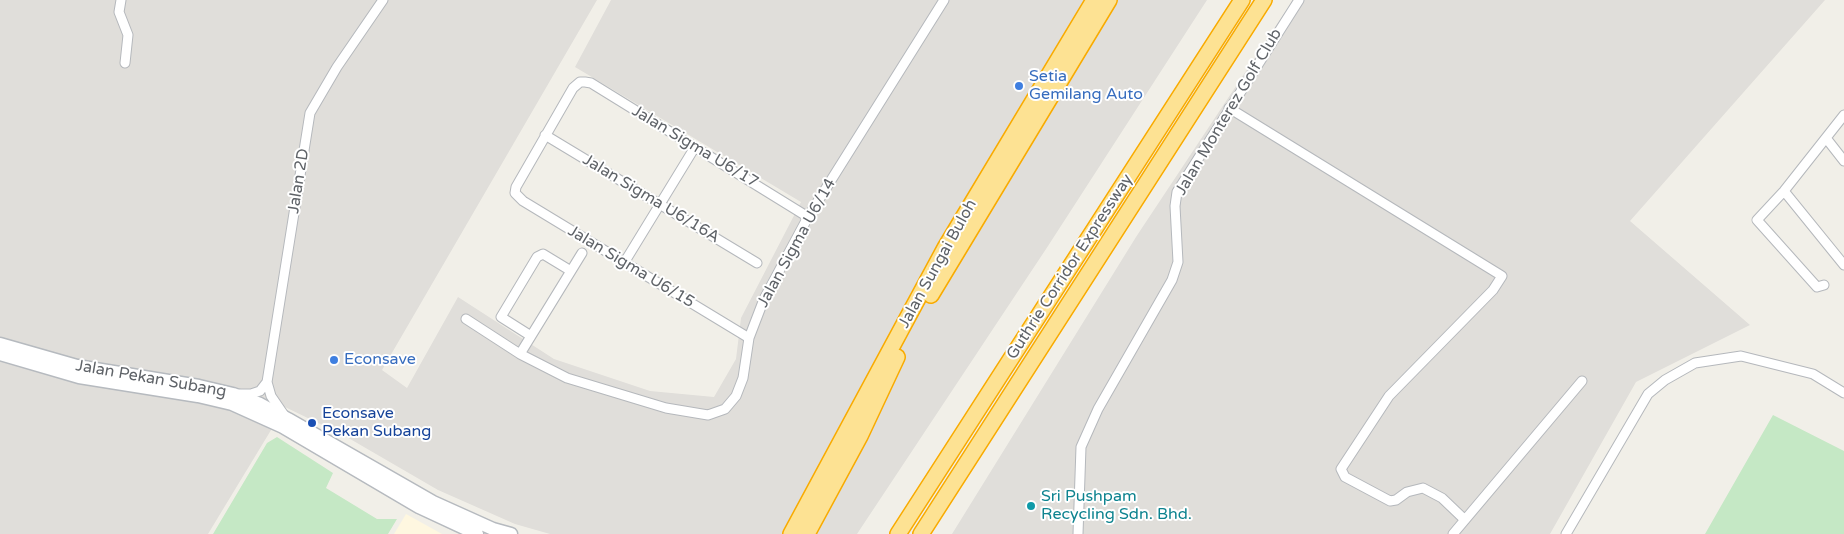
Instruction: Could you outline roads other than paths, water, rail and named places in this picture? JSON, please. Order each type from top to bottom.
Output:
[{"type":"highway","name":"Jalan Sungai Buloh","points":[[801,531],[945,248],[1094,0]]},
{"type":"highway","name":"Jalan Sungai Buloh","points":[[801,531],[860,436],[908,335],[1109,0]]},
{"type":"highway","name":"Guthrie Corridor Expressway","points":[[898,534],[1242,0]]},
{"type":"highway","name":"Guthrie Corridor Expressway","points":[[921,534],[1264,0]]},
{"type":"main road","name":"Jalan Pekan Subang","points":[[0,344],[77,366],[200,386],[234,394],[260,404],[288,419],[433,502],[511,534]]},
{"type":"main road","name":"Jalan Pekan Subang","points":[[0,354],[79,377],[198,396],[232,404],[283,427],[418,507],[477,534]]},
{"type":"street","points":[[121,0],[119,12],[128,35],[125,63]]},
{"type":"street","name":"Jalan 2D","points":[[288,419],[276,406],[267,382],[310,113],[336,68],[383,0]]},
{"type":"street","name":"Jalan Sigma U6/14","points":[[466,319],[520,354],[567,378],[666,408],[708,415],[725,409],[736,396],[742,378],[749,338],[764,299],[808,217],[944,0]]},
{"type":"street","name":"Jalan Monterez Golf Club","points":[[1078,534],[1081,447],[1086,433],[1172,280],[1178,262],[1175,206],[1177,192],[1299,0]]},
{"type":"street","name":"Jalan Sigma U6/17","points":[[545,135],[573,88],[580,82],[591,83],[808,217]]},
{"type":"street","points":[[1229,108],[1502,276],[1493,290],[1389,396],[1341,469],[1345,476],[1390,501],[1396,500],[1407,492],[1423,488],[1442,498],[1465,520]]},
{"type":"street","points":[[1824,285],[1816,287],[1757,220],[1784,191],[1844,115]]},
{"type":"street","name":"Jalan Sigma U6/15","points":[[545,135],[516,187],[515,192],[523,201],[749,338]]},
{"type":"street","name":"Jalan Sigma U6/16A","points":[[545,135],[758,264]]},
{"type":"street","points":[[1826,138],[1844,161]]},
{"type":"street","points":[[624,263],[695,147]]},
{"type":"street","points":[[1784,191],[1844,264]]},
{"type":"street","points":[[520,354],[582,253]]},
{"type":"street","points":[[530,336],[502,317],[537,257],[543,254],[571,271]]},
{"type":"street","points":[[1566,534],[1648,394],[1665,380],[1695,363],[1741,356],[1813,374],[1844,393]]},
{"type":"street","points":[[1454,534],[1582,381]]},
{"type":"street","points":[[234,394],[251,394],[260,391],[267,382]]},
{"type":"place","name":"Setia Gemilang Auto","points":[[1019,86]]},
{"type":"place","name":"Econsave","points":[[334,360]]},
{"type":"place","name":"Econsave Pekan Subang","points":[[312,423]]},
{"type":"place","name":"Sri Pushpam Recycling Sdn. Bhd.","points":[[1031,506]]}]
